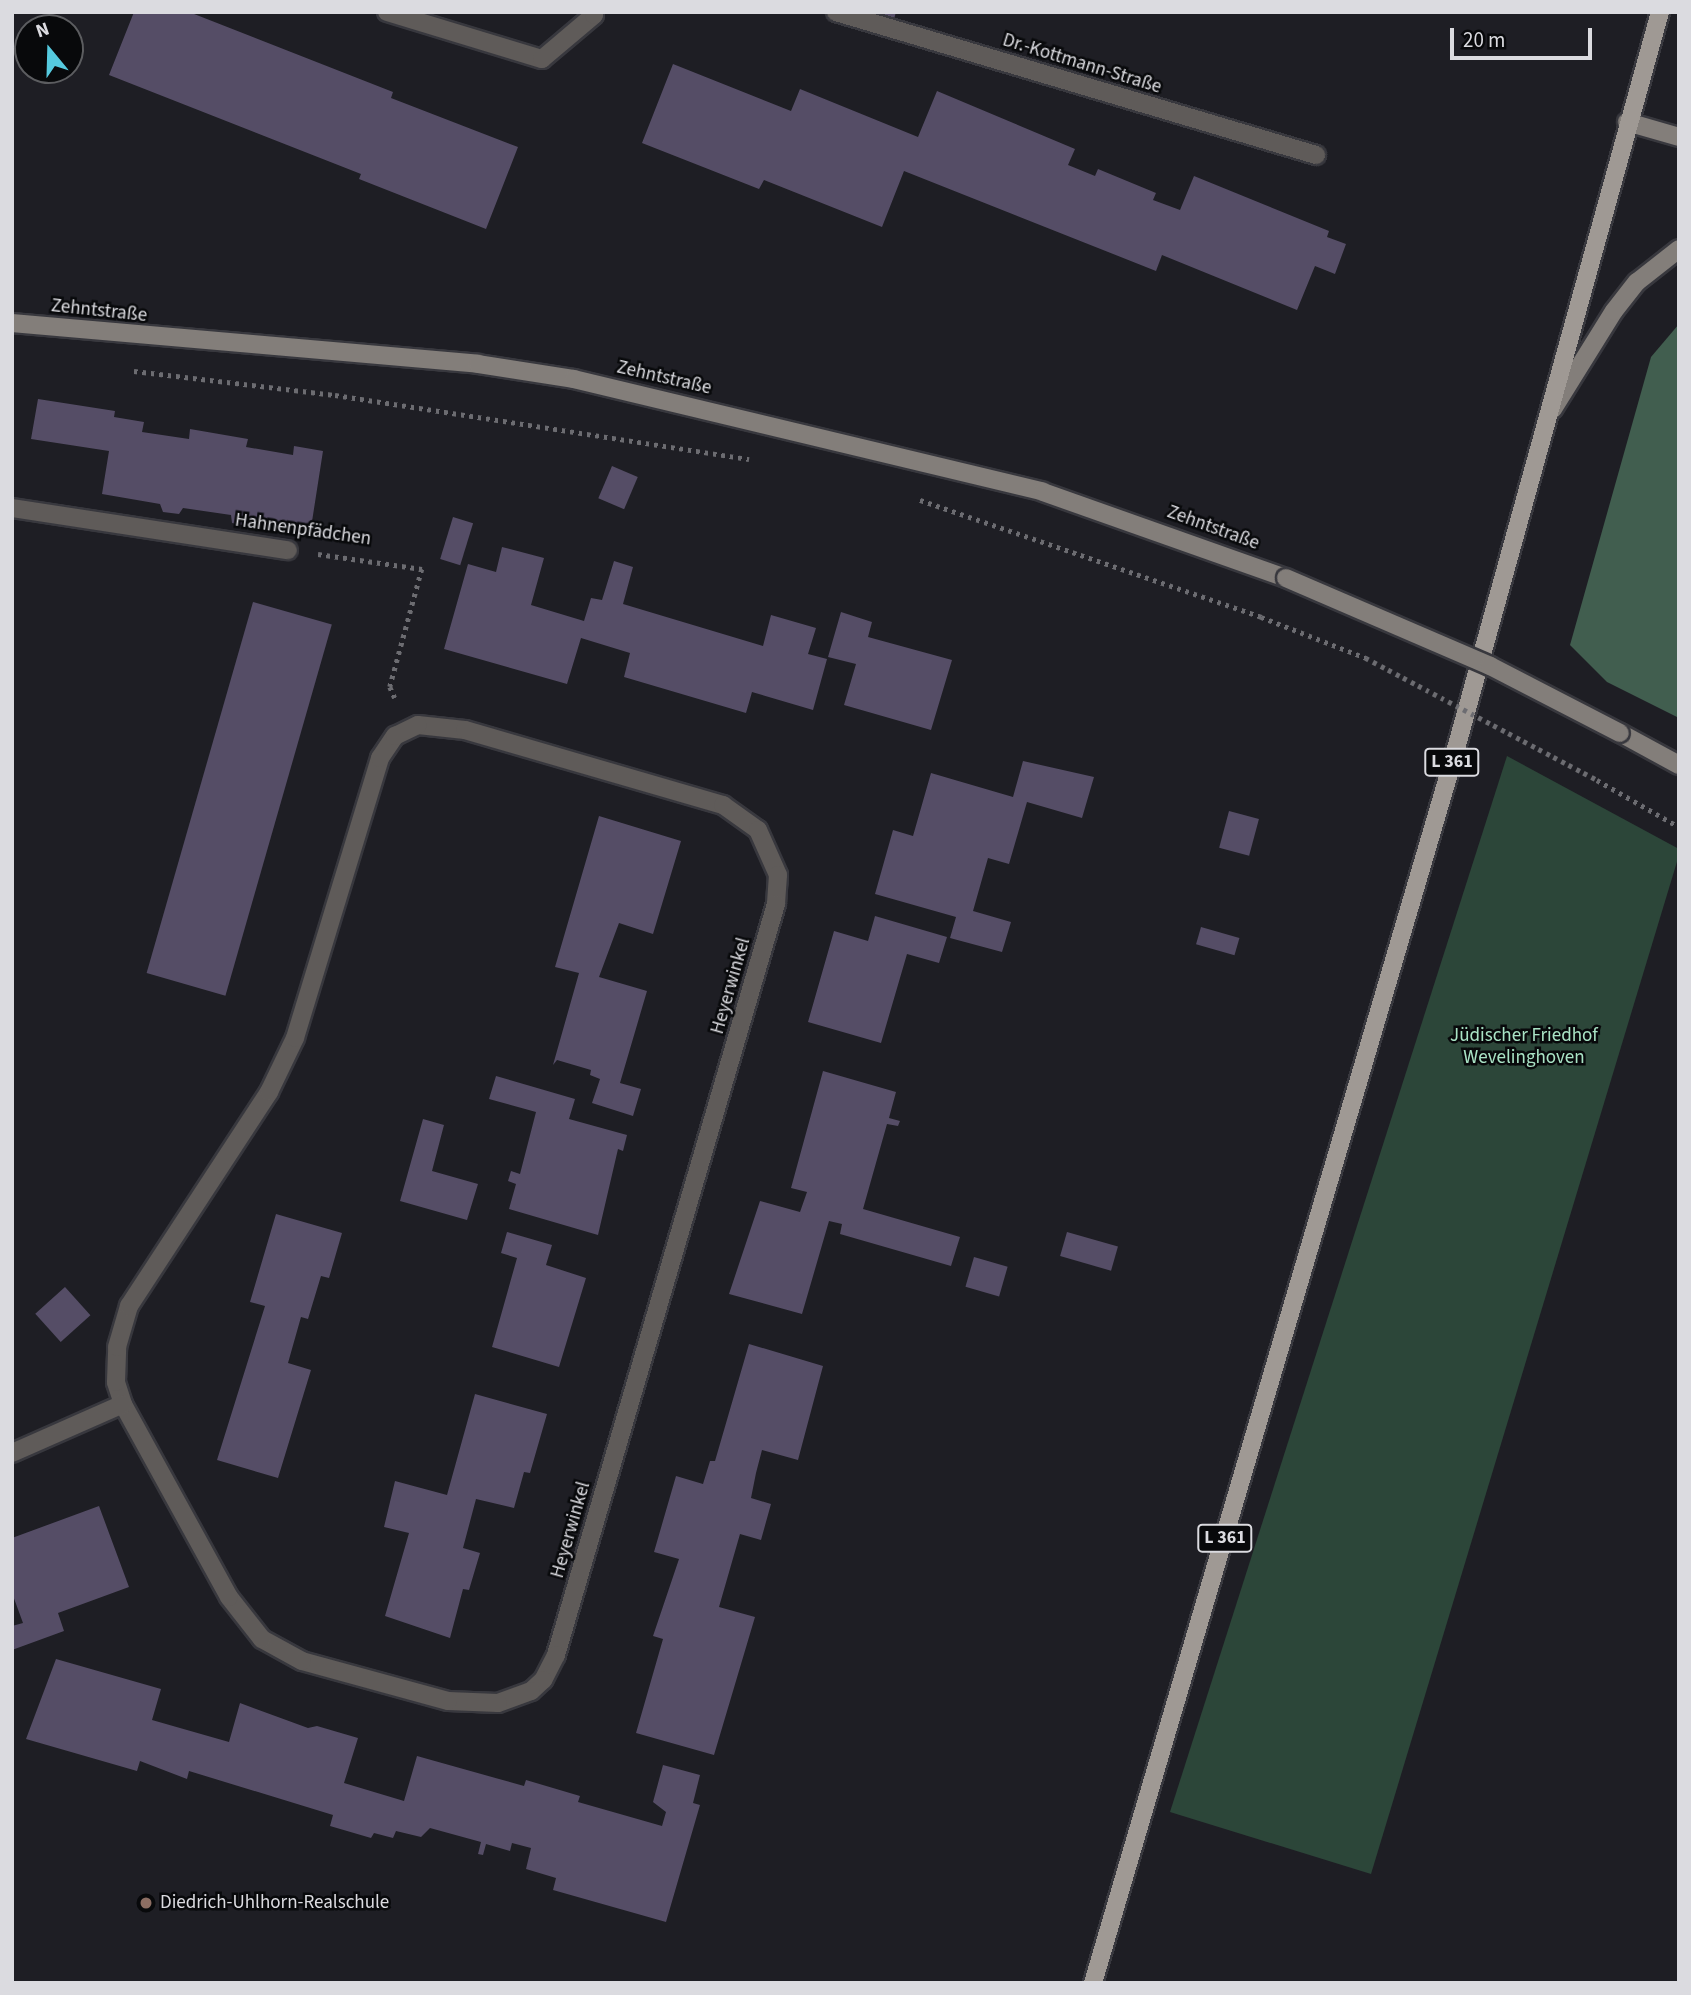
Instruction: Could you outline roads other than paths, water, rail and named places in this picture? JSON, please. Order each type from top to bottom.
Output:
[{"type":"main road","name":"L 361","points":[[1093,1983],[1451,763],[1541,430],[1660,12]]},
{"type":"main road","points":[[1627,122],[1679,137]]},
{"type":"main road","points":[[1541,430],[1614,311],[1637,282],[1679,249]]},
{"type":"main road","name":"Zehntstraße","points":[[12,323],[307,353],[478,364],[574,379],[1044,492],[1286,578],[1490,666],[1679,765]]},
{"type":"street","points":[[387,12],[542,59],[594,14]]},
{"type":"street","name":"Dr.-Kottmann-Straße","points":[[836,12],[1316,155]]},
{"type":"street","name":"Hahnenpfädchen","points":[[12,508],[289,550]]},
{"type":"street","name":"Heyerwinkel","points":[[448,726],[723,805],[758,830],[778,875],[776,904],[548,1673],[531,1691],[515,1699],[458,1702],[302,1661],[274,1648],[237,1609],[123,1404],[116,1382],[116,1358],[130,1306],[284,1065],[305,1008],[386,746],[407,729],[448,726]]},
{"type":"street","points":[[12,1453],[123,1404]]},
{"type":"place","name":"Diedrich-Uhlhorn-Realschule","points":[[146,1903]]},
{"type":"park label","name":"Jüdischer Friedhof Wevelinghoven","points":[[1524,1047]]}]
